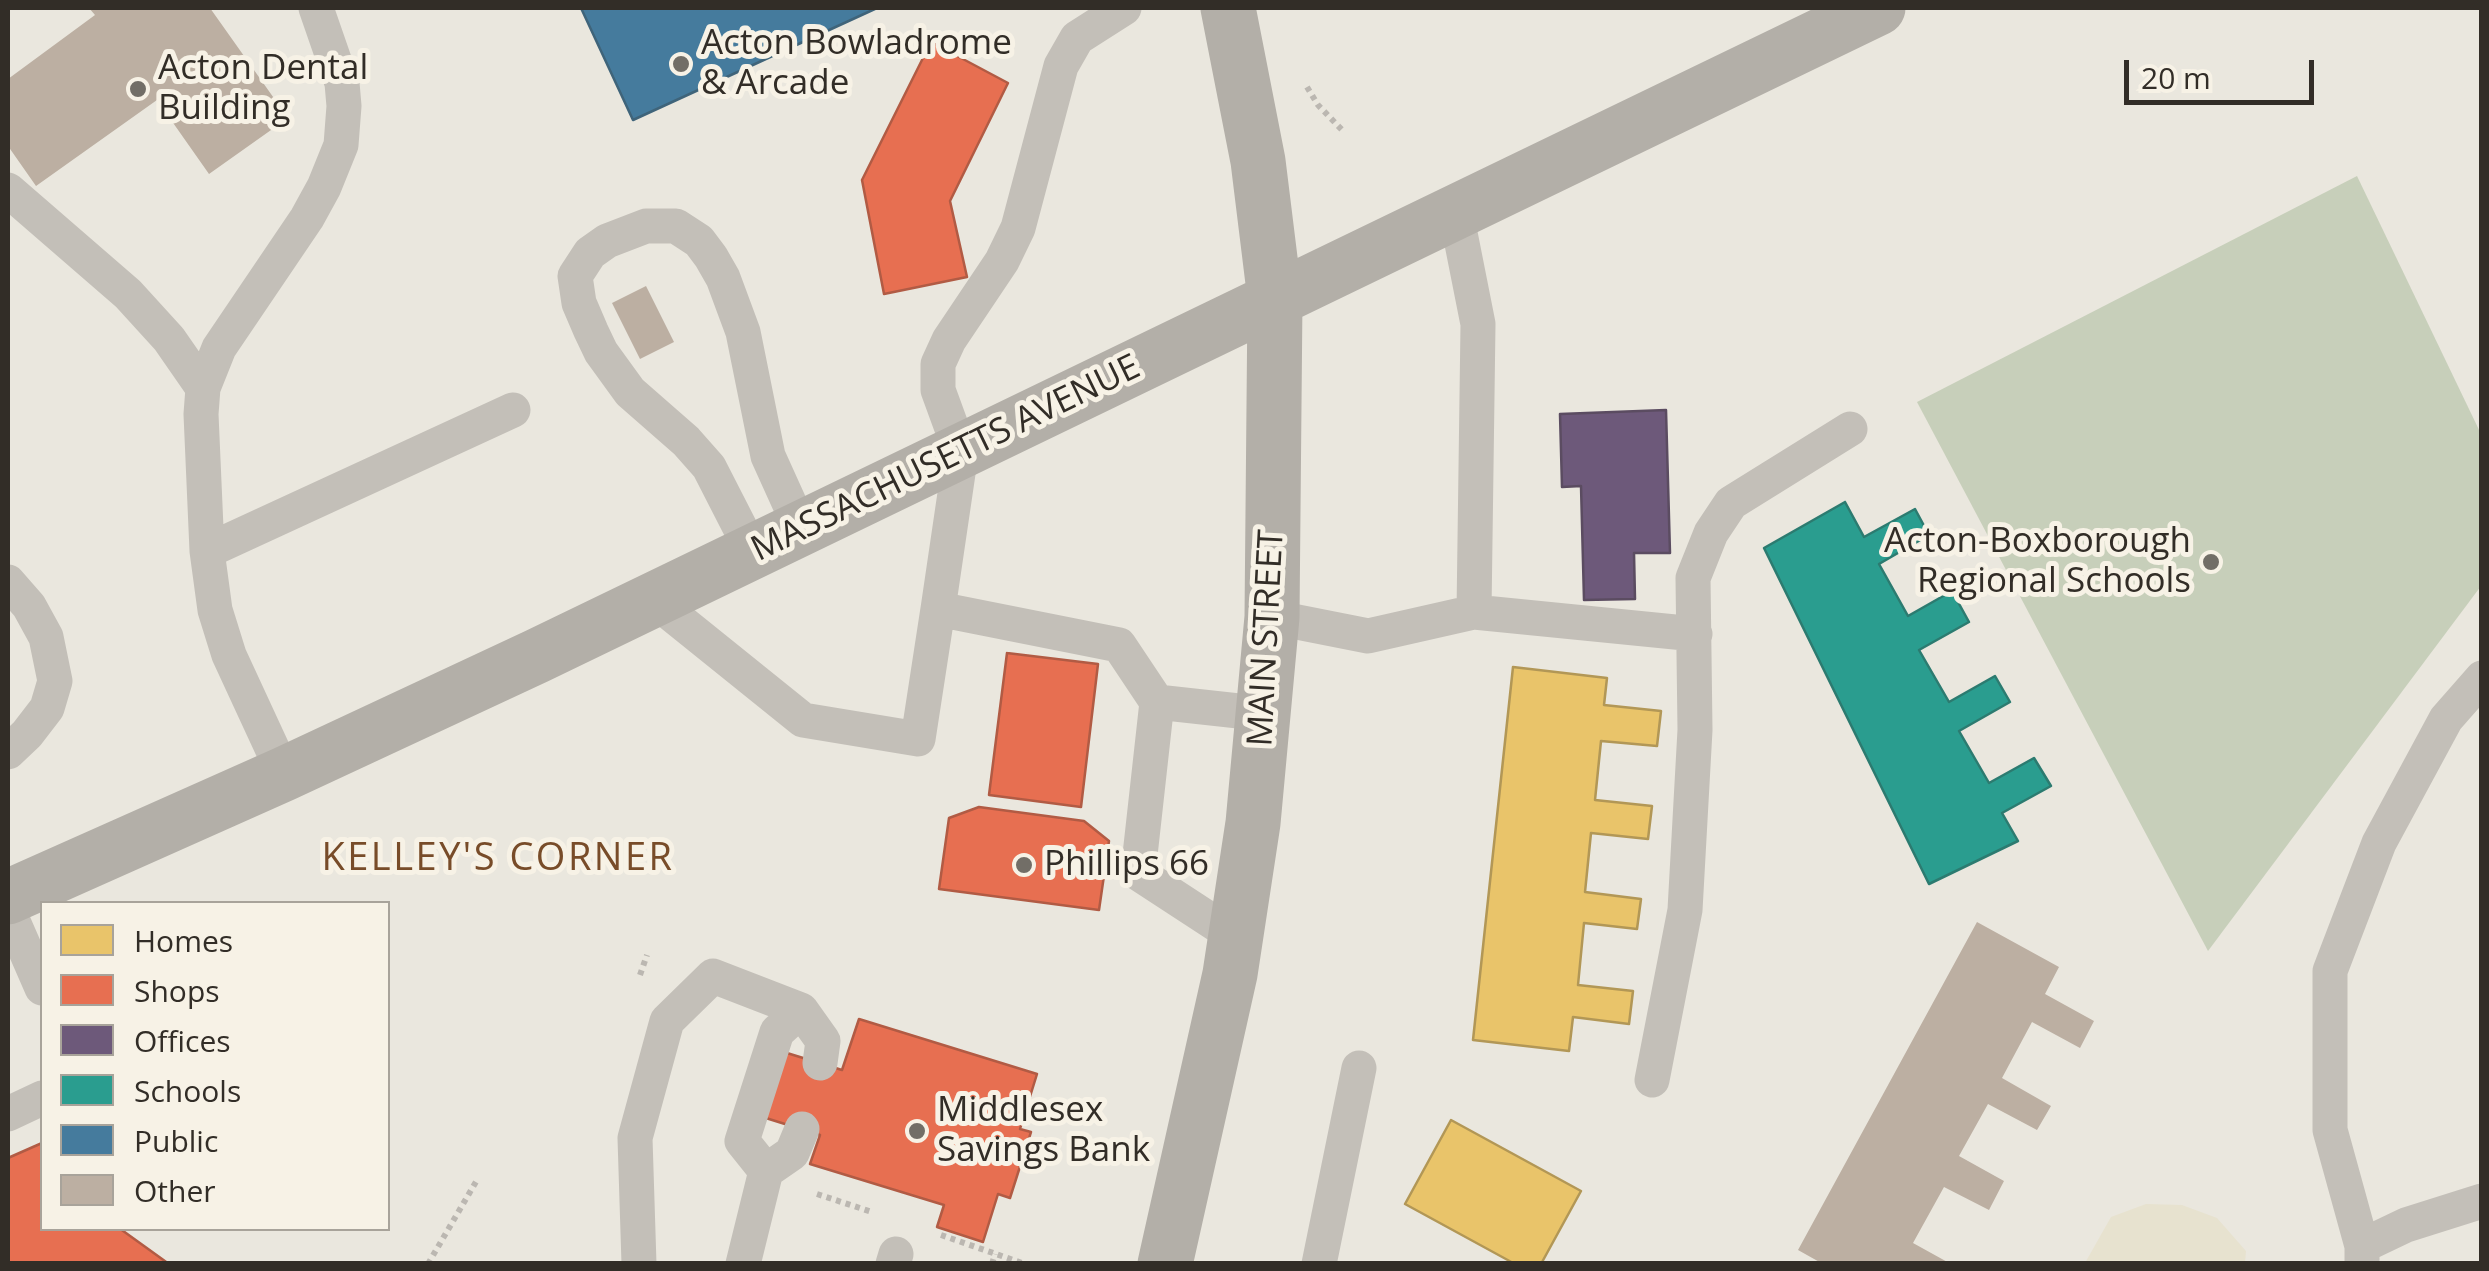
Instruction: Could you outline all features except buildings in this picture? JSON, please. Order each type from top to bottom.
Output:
[{"type":"main road","name":"MAIN STREET","points":[[1165,1264],[1212,1064],[1236,937],[1266,714],[1272,617],[1275,299],[1258,162],[1228,8]]},
{"type":"main road","name":"MASSACHUSETTS AVENUE","points":[[8,896],[284,774],[654,600],[1878,8]]},
{"type":"lane","points":[[284,774],[221,632],[207,551],[201,436],[203,388],[219,348],[307,218],[335,164],[344,127],[342,83],[316,8]]},
{"type":"lane","points":[[654,600],[803,720],[918,738],[961,453],[938,390],[938,364],[1018,228],[1068,52],[1091,27],[1124,8]]},
{"type":"lane","points":[[8,190],[128,294],[169,339],[203,388]]},
{"type":"lane","points":[[1456,213],[1478,324],[1474,612]]},
{"type":"lane","points":[[752,553],[698,453],[630,392],[600,352],[579,303],[575,276],[590,253],[607,241],[629,230],[661,224],[676,226],[699,241],[711,258],[724,278],[744,332],[768,456],[801,528]]},
{"type":"lane","points":[[207,551],[513,410]]},
{"type":"lane","points":[[1652,1080],[1685,910],[1695,730],[1693,578],[1711,533],[1730,503],[1850,429]]},
{"type":"lane","points":[[8,582],[28,606],[46,638],[55,681],[53,695],[38,721],[8,752]]},
{"type":"lane","points":[[938,608],[1119,644],[1157,702],[1138,872],[1236,937]]},
{"type":"lane","points":[[1272,617],[1368,636],[1474,612],[1695,634]]},
{"type":"lane","points":[[2482,678],[2446,720],[2380,843],[2330,971],[2330,1130],[2362,1255],[2406,1225],[2482,1200]]},
{"type":"lane","points":[[1157,702],[1266,714]]},
{"type":"lane","points":[[8,910],[40,983]]},
{"type":"lane","points":[[639,1264],[635,1138],[667,1021],[713,976],[801,1010],[823,1040],[820,1063]]},
{"type":"lane","points":[[766,1171],[742,1141],[777,1032],[801,1010]]},
{"type":"lane","points":[[1318,1264],[1358,1068]]},
{"type":"lane","points":[[8,1114],[40,1099]]},
{"type":"lane","points":[[743,1264],[766,1171],[792,1153],[802,1129]]},
{"type":"path","points":[[1298,72],[1318,105],[1344,132]]},
{"type":"path","points":[[428,1264],[478,1180]]},
{"type":"path","points":[[992,1264],[995,1254]]},
{"type":"green space","points":[[2357,176],[2481,434],[2481,586],[2208,951],[1917,402]]},
{"type":"shaded area","points":[[2146,1204],[2182,1205],[2217,1218],[2246,1251],[2245,1263],[2085,1263],[2111,1217]]},
{"type":"place","name":"Acton Bowladrome & Arcade","points":[[681,64]]},
{"type":"place","name":"Acton Dental Building","points":[[138,89]]},
{"type":"place","name":"Acton-Boxborough Regional Schools","points":[[2211,562]]},
{"type":"place","name":"Phillips 66","points":[[1024,865]]},
{"type":"place","name":"Middlesex Savings Bank","points":[[917,1131]]},
{"type":"district","name":"KELLEY'S CORNER","points":[[498,859]]}]
